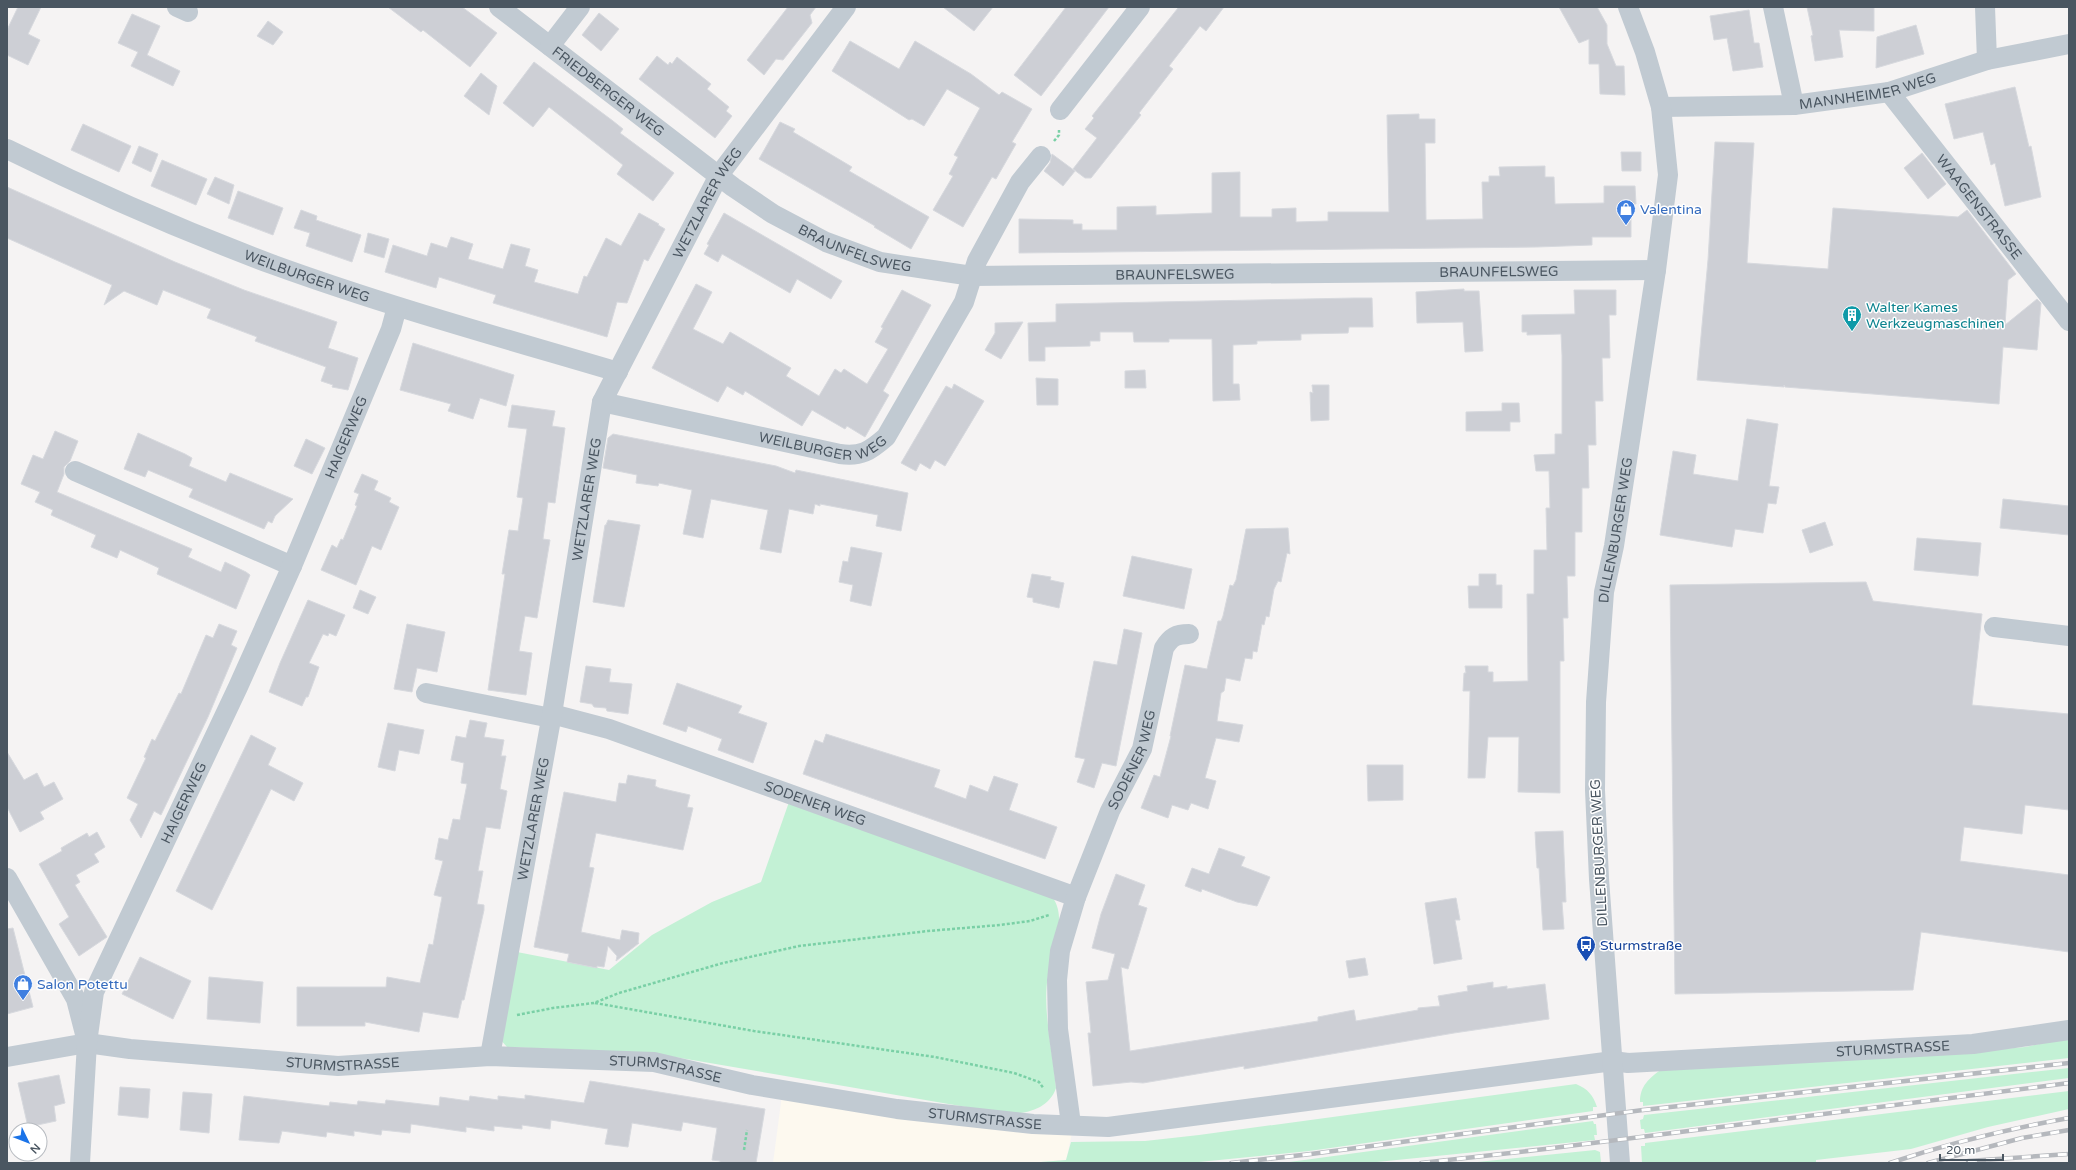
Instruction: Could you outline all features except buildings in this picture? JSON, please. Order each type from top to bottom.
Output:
[{"type":"street","name":"FRIEDBERGER WEG","points":[[499,7],[719,175]]},
{"type":"street","points":[[550,46],[580,7]]},
{"type":"street","name":"WETZLARER WEG","points":[[490,1056],[552,716],[602,402],[719,175],[846,7]]},
{"type":"street","points":[[1060,110],[1140,7]]},
{"type":"street","name":"DILLENBURGER WEG","points":[[1620,1163],[1599,879],[1595,790],[1596,702],[1604,592],[1615,538],[1656,270],[1668,175],[1661,107],[1645,52],[1628,7]]},
{"type":"street","points":[[1773,7],[1794,105]]},
{"type":"street","points":[[1985,7],[1987,60]]},
{"type":"street","name":"MANNHEIMER WEG","points":[[1661,107],[1794,105],[1889,92],[1987,60],[2069,44]]},
{"type":"street","name":"WAAGENSTRASSE","points":[[1889,92],[2069,321]]},
{"type":"street","name":"WEILBURGER WEG","points":[[7,149],[151,217],[274,265],[397,307],[618,372]]},
{"type":"street","name":"WEILBURGER WEG","points":[[602,402],[840,454],[854,456],[872,449],[886,437],[964,302],[978,261],[1020,182],[1042,156]]},
{"type":"street","name":"BRAUNFELSWEG","points":[[719,175],[774,214],[826,242],[880,262],[972,276],[1656,270]]},
{"type":"street","name":"HAIGERWEG","points":[[87,1043],[94,992],[238,687],[292,566],[391,329],[397,307]]},
{"type":"street","points":[[75,471],[292,566]]},
{"type":"street","points":[[1994,627],[2069,636]]},
{"type":"street","name":"SODENER WEG","points":[[1071,1124],[1058,1029],[1057,980],[1060,951],[1074,902],[1110,811],[1142,749],[1164,648],[1170,638],[1178,634],[1189,634]]},
{"type":"street","name":"SODENER WEG","points":[[426,693],[552,716],[609,729],[1074,902]]},
{"type":"street","points":[[7,878],[76,999],[87,1043],[80,1163]]},
{"type":"street","name":"STURMSTRASSE","points":[[7,1057],[87,1043],[130,1049],[338,1066],[490,1056],[654,1062],[752,1085],[897,1109],[1033,1124],[1071,1124],[1108,1127],[1613,1061],[1628,1063],[1973,1044],[2069,1030]]},
{"type":"path","points":[[497,1019],[553,1008],[594,1003],[619,993],[723,963],[799,946],[1030,921],[1074,902]]},
{"type":"path","points":[[594,1003],[769,1033],[935,1057],[1014,1073],[1039,1082],[1048,1094]]},
{"type":"path","points":[[744,1150],[747,1130]]},
{"type":"shaded area","points":[[782,1095],[1072,1133],[1066,1160],[1028,1163],[773,1163]]},
{"type":"green space","points":[[789,802],[1053,898],[1059,916],[1059,926],[1048,975],[1046,1003],[1056,1088],[1048,1101],[1036,1109],[1022,1113],[1007,1114],[651,1053],[507,1047],[499,1038],[517,952],[609,970],[652,935],[712,902],[761,882]]},
{"type":"green space","points":[[2069,1038],[2069,1058],[1643,1106],[1643,1102],[1640,1102],[1640,1096],[1646,1083],[1662,1069],[1969,1052],[2025,1047]]},
{"type":"green space","points":[[2069,1068],[2069,1078],[1645,1133],[1644,1129],[1641,1129],[1640,1120],[1643,1119],[1644,1115]]},
{"type":"green space","points":[[1576,1084],[1587,1090],[1594,1099],[1597,1107],[1593,1107],[1593,1111],[1309,1151],[1189,1163],[1028,1163],[1066,1160],[1071,1142],[1145,1141],[1199,1135]]},
{"type":"green space","points":[[2069,1091],[2069,1109],[1988,1127],[1911,1149],[1816,1160],[1816,1163],[1642,1163],[1641,1146],[1645,1146],[1645,1143]]},
{"type":"green space","points":[[1593,1121],[1594,1124],[1596,1124],[1597,1135],[1594,1135],[1595,1140],[1367,1163],[1282,1163]]},
{"type":"green space","points":[[1595,1150],[1600,1152],[1601,1163],[1468,1163]]},
{"type":"railway","points":[[1231,1163],[1311,1154],[1643,1110],[2069,1063]]},
{"type":"railway","points":[[1421,1163],[1545,1149],[2069,1083]]},
{"type":"railway","points":[[1890,1163],[1979,1137],[2069,1118]]},
{"type":"railway","points":[[1928,1163],[2022,1138],[2069,1130]]},
{"type":"railway","points":[[1968,1161],[2069,1154]]},
{"type":"place","name":"Valentina","points":[[1626,226]]},
{"type":"place","name":"Walter Kames Werkzeugmaschinen","points":[[1852,332]]},
{"type":"place","name":"Sturmstraße","points":[[1586,962]]},
{"type":"place","name":"Salon Potettu","points":[[23,1001]]}]
